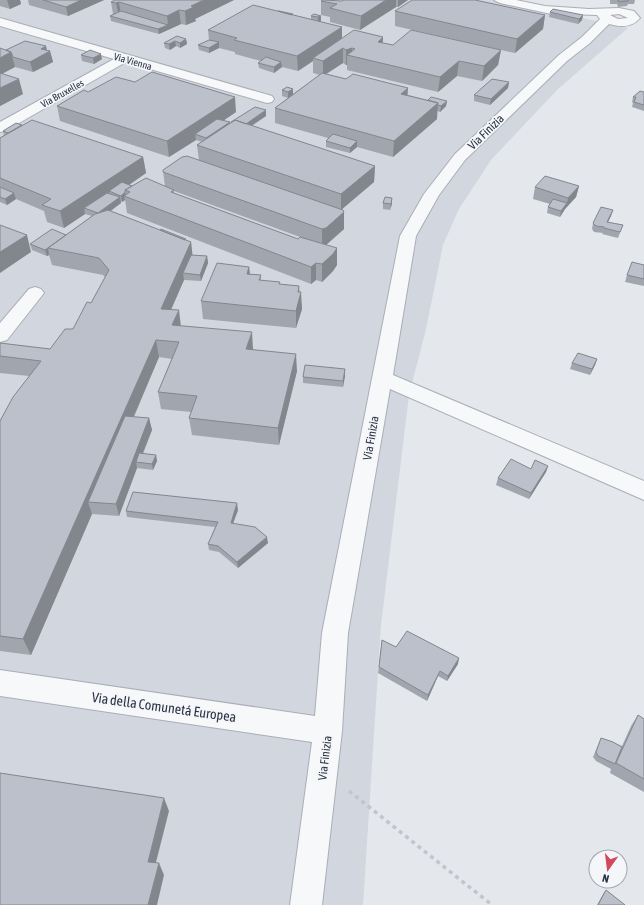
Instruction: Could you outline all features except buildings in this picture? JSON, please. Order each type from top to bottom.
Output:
[{"type":"street","points":[[500,0],[583,17],[606,16],[614,22],[631,18],[644,11]]},
{"type":"street","name":"Via Finizia","points":[[586,40],[606,16]]},
{"type":"street","name":"Via Finizia","points":[[306,905],[328,731],[335,633],[408,236],[432,194],[460,157],[563,58],[586,40],[631,18]]},
{"type":"street","name":"Via Vienna","points":[[0,22],[267,99]]},
{"type":"street","name":"Via Bruxelles","points":[[0,128],[124,58]]},
{"type":"street","points":[[0,336],[35,293]]},
{"type":"street","points":[[382,378],[644,491]]},
{"type":"street","name":"Via della Comunetá Europea","points":[[0,683],[328,731]]},
{"type":"path","points":[[323,770],[492,905]]},
{"type":"shaded area","points":[[0,0],[500,0],[628,28],[558,89],[491,160],[459,209],[443,245],[426,329],[409,395],[381,625],[363,905],[0,905]]}]
